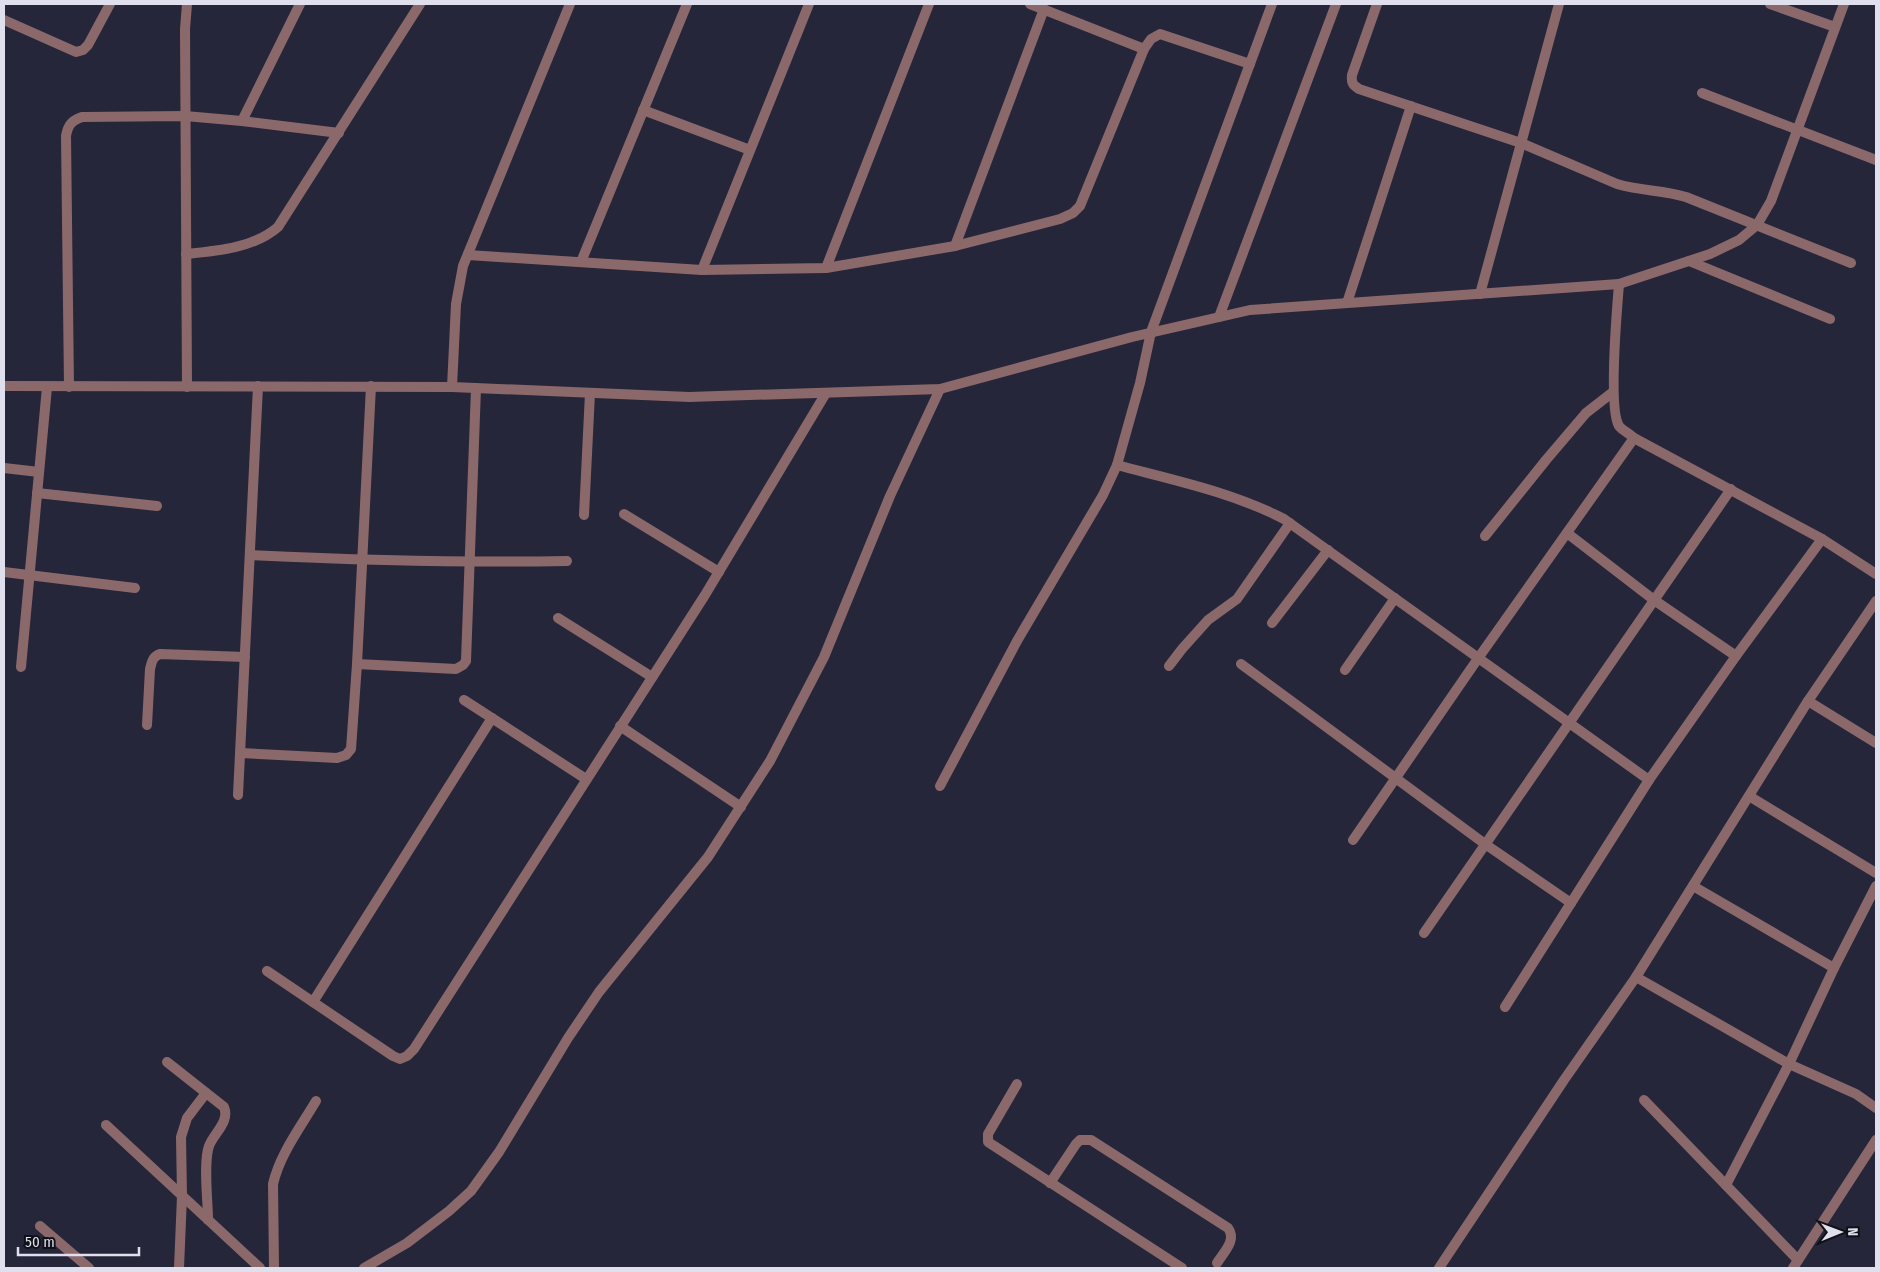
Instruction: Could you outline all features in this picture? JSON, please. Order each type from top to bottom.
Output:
[{"type":"street","points":[[4,20],[76,52],[88,46],[110,4]]},
{"type":"street","points":[[186,386],[185,29],[187,4]]},
{"type":"street","points":[[242,121],[300,4]]},
{"type":"street","points":[[186,254],[224,250],[258,240],[268,235],[286,216],[420,4]]},
{"type":"street","points":[[452,387],[456,304],[463,266],[570,4]]},
{"type":"street","points":[[581,262],[687,4]]},
{"type":"street","points":[[702,270],[809,4]]},
{"type":"street","points":[[826,268],[929,4]]},
{"type":"street","points":[[1030,4],[1144,49]]},
{"type":"street","points":[[940,786],[1017,641],[1103,495],[1117,465],[1140,384],[1151,332],[1272,4]]},
{"type":"street","points":[[1219,317],[1336,4]]},
{"type":"street","points":[[1378,4],[1352,76],[1351,82],[1358,90],[1521,143],[1617,184],[1633,189],[1669,192],[1758,225],[1850,263]]},
{"type":"street","points":[[1480,294],[1559,4]]},
{"type":"street","points":[[1770,4],[1835,27]]},
{"type":"street","points":[[4,386],[452,387],[689,398],[940,389],[1151,332],[1250,310],[1619,284],[1710,254],[1732,243],[1758,225],[1771,201],[1844,4]]},
{"type":"street","points":[[955,246],[1044,9]]},
{"type":"street","points":[[468,255],[702,270],[826,268],[955,246],[1060,219],[1073,213],[1080,206],[1144,49],[1151,39],[1160,34],[1250,64]]},
{"type":"street","points":[[1702,93],[1876,160]]},
{"type":"street","points":[[1347,303],[1411,106]]},
{"type":"street","points":[[643,110],[750,150]]},
{"type":"street","points":[[69,387],[66,146],[68,127],[73,120],[82,117],[185,116],[339,133]]},
{"type":"street","points":[[1689,261],[1830,319]]},
{"type":"street","points":[[1619,284],[1613,392],[1614,411],[1619,426],[1634,438],[1822,539],[1876,574]]},
{"type":"street","points":[[238,795],[258,386]]},
{"type":"street","points":[[240,753],[337,758],[346,755],[351,749],[353,741],[371,386]]},
{"type":"street","points":[[21,667],[47,387]]},
{"type":"street","points":[[357,664],[456,669],[466,661],[476,388]]},
{"type":"street","points":[[364,1268],[407,1243],[449,1211],[471,1190],[500,1152],[568,1038],[599,992],[708,857],[741,807],[770,761],[824,657],[890,496],[940,389]]},
{"type":"street","points":[[1485,536],[1586,413],[1613,392]]},
{"type":"street","points":[[584,515],[590,393]]},
{"type":"street","points":[[266,971],[393,1056],[400,1059],[407,1056],[414,1049],[719,572],[826,393]]},
{"type":"street","points":[[1352,840],[1634,438]]},
{"type":"street","points":[[1117,465],[1224,494],[1258,506],[1290,523],[1479,657],[1568,724],[1649,780]]},
{"type":"street","points":[[4,468],[39,472]]},
{"type":"street","points":[[1424,933],[1730,489]]},
{"type":"street","points":[[37,493],[157,506]]},
{"type":"street","points":[[624,514],[719,572]]},
{"type":"street","points":[[1169,666],[1208,620],[1236,599],[1290,523]]},
{"type":"street","points":[[1567,534],[1654,600],[1736,656]]},
{"type":"street","points":[[1506,1007],[1649,780],[1736,656],[1822,539]]},
{"type":"street","points":[[1272,623],[1328,550]]},
{"type":"street","points":[[250,555],[362,561],[567,562]]},
{"type":"street","points":[[4,572],[134,588]]},
{"type":"street","points":[[1345,670],[1396,598]]},
{"type":"street","points":[[1439,1268],[1564,1080],[1636,977],[1808,702],[1876,600]]},
{"type":"street","points":[[558,618],[652,677]]},
{"type":"street","points":[[148,725],[150,669],[155,656],[160,654],[245,657]]},
{"type":"street","points":[[1241,664],[1485,844],[1571,903]]},
{"type":"street","points":[[464,700],[586,779]]},
{"type":"street","points":[[1808,702],[1876,743]]},
{"type":"street","points":[[313,1002],[492,718]]},
{"type":"street","points":[[620,726],[741,807]]},
{"type":"street","points":[[1749,796],[1876,873]]},
{"type":"street","points":[[1693,886],[1834,968]]},
{"type":"street","points":[[1726,1185],[1789,1064],[1834,968],[1876,886]]},
{"type":"street","points":[[1636,977],[1789,1064],[1856,1094],[1876,1108]]},
{"type":"street","points":[[166,1062],[224,1107],[226,1112],[224,1121],[209,1146],[206,1157],[208,1220]]},
{"type":"street","points":[[1017,1084],[988,1134],[988,1142],[1182,1268]]},
{"type":"street","points":[[179,1268],[182,1128],[187,1118],[206,1093]]},
{"type":"street","points":[[1644,1100],[1726,1185],[1796,1264],[1876,1140]]},
{"type":"street","points":[[274,1268],[273,1184],[276,1171],[316,1101]]},
{"type":"street","points":[[106,1125],[260,1268]]},
{"type":"street","points":[[1050,1183],[1076,1144],[1080,1140],[1090,1140],[1228,1228],[1231,1233],[1231,1241],[1218,1267]]},
{"type":"street","points":[[40,1226],[88,1268]]}]
